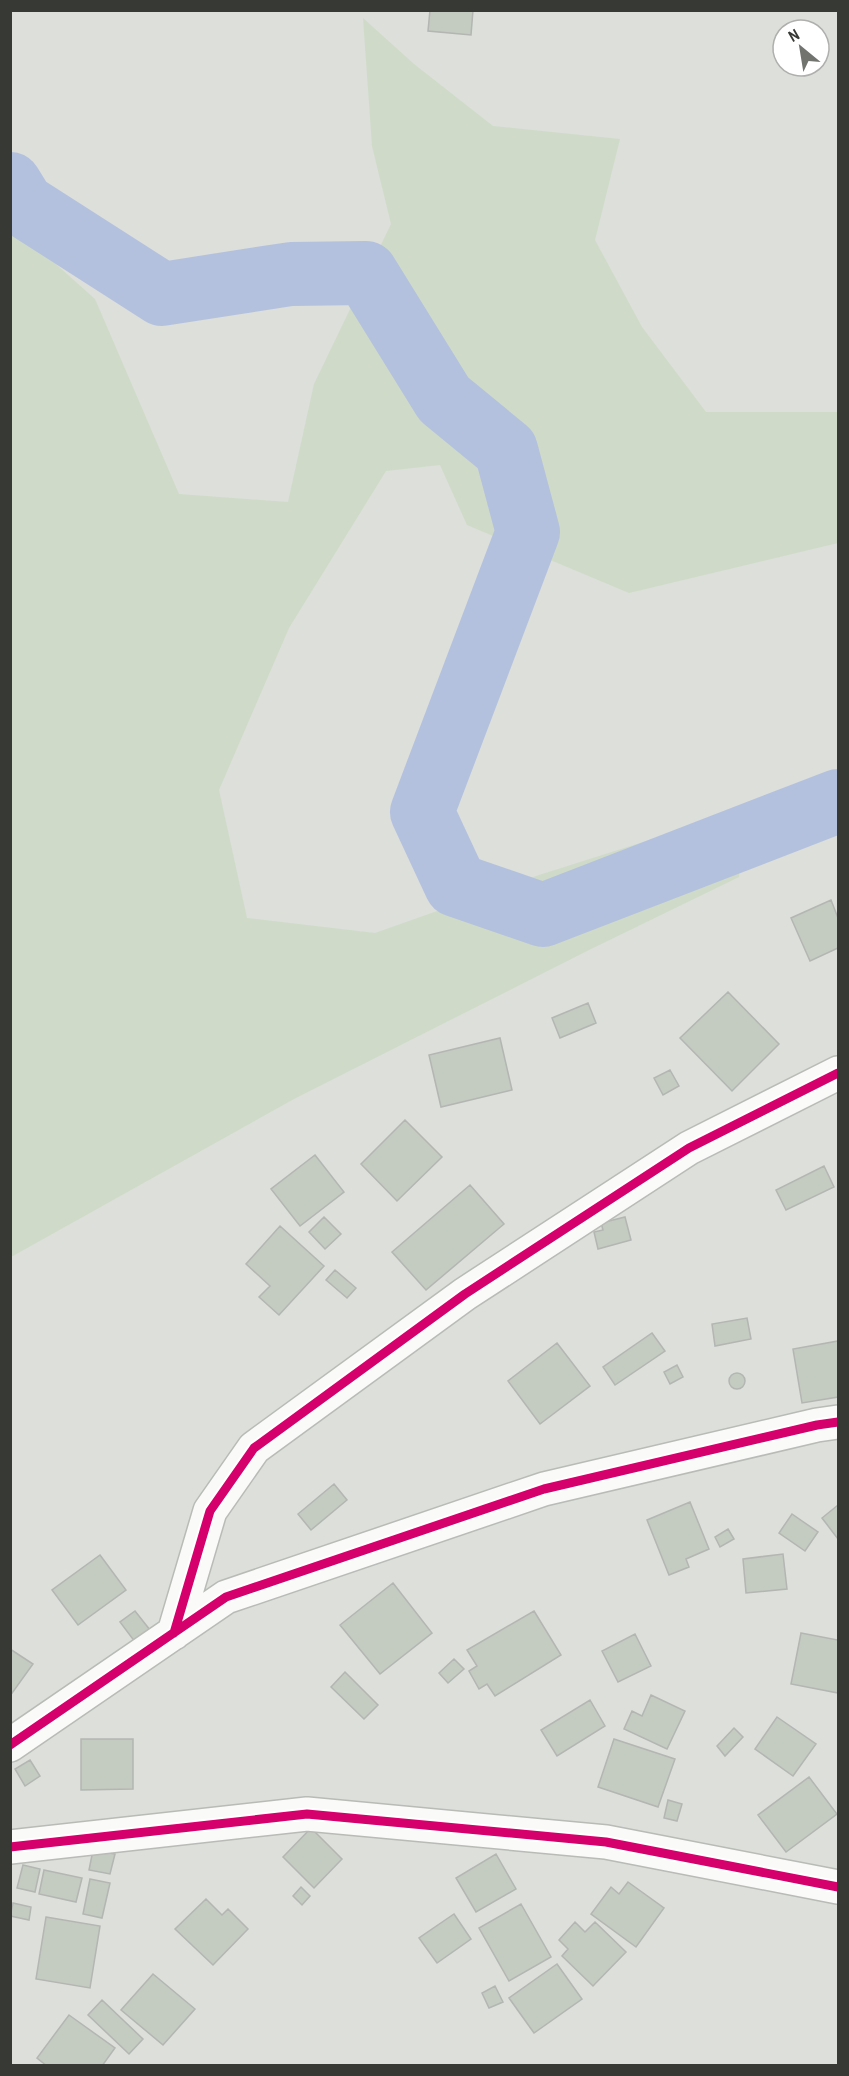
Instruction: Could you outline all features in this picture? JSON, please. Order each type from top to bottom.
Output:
[{"type":"street","points":[[174,1633],[210,1511],[254,1448],[465,1294],[689,1148],[838,1073]]},
{"type":"street","points":[[10,1745],[226,1597],[544,1489],[838,1422]]},
{"type":"street","points":[[10,1847],[307,1814],[606,1842],[838,1887]]},
{"type":"green space","points":[[363,18],[414,64],[493,126],[620,139],[595,240],[642,327],[706,412],[838,412],[838,543],[629,593],[467,525],[440,465],[386,471],[289,628],[219,790],[247,918],[375,933],[536,876],[741,811],[739,877],[294,1099],[11,1257],[11,224],[95,299],[179,494],[288,502],[314,384],[391,224],[372,146]]},
{"type":"building","points":[[430,10],[473,10],[471,35],[428,31]]},
{"type":"building","points":[[831,900],[838,918],[838,948],[810,961],[791,918]]},
{"type":"building","points":[[728,992],[779,1044],[732,1091],[680,1038]]},
{"type":"building","points":[[588,1003],[596,1023],[560,1038],[552,1018]]},
{"type":"building","points":[[500,1038],[512,1090],[441,1107],[429,1055]]},
{"type":"building","points":[[670,1070],[679,1086],[663,1095],[654,1078]]},
{"type":"building","points":[[405,1120],[442,1157],[397,1201],[361,1164]]},
{"type":"building","points":[[315,1155],[344,1192],[300,1226],[271,1189]]},
{"type":"building","points":[[824,1166],[834,1187],[786,1210],[776,1190]]},
{"type":"building","points":[[470,1185],[504,1224],[426,1290],[392,1252]]},
{"type":"building","points":[[324,1217],[341,1234],[325,1249],[309,1232]]},
{"type":"building","points":[[625,1217],[631,1240],[598,1249],[594,1232],[603,1230],[601,1223]]},
{"type":"building","points":[[280,1226],[324,1266],[279,1315],[259,1297],[270,1286],[246,1264]]},
{"type":"building","points":[[335,1270],[356,1288],[347,1298],[326,1280]]},
{"type":"building","points":[[747,1318],[751,1339],[715,1346],[712,1324]]},
{"type":"building","points":[[652,1333],[665,1351],[615,1385],[603,1367]]},
{"type":"building","points":[[838,1341],[838,1397],[802,1403],[793,1349]]},
{"type":"building","points":[[557,1343],[590,1386],[540,1424],[508,1381]]},
{"type":"building","points":[[677,1365],[683,1377],[670,1384],[664,1372]]},
{"type":"building","points":[[737,1373],[743,1375],[745,1381],[743,1387],[737,1389],[731,1387],[729,1381],[731,1375]]},
{"type":"building","points":[[334,1484],[347,1500],[311,1530],[298,1514]]},
{"type":"building","points":[[690,1502],[709,1549],[686,1559],[689,1567],[669,1575],[647,1520]]},
{"type":"building","points":[[838,1505],[838,1539],[822,1518]]},
{"type":"building","points":[[792,1514],[818,1532],[805,1551],[779,1533]]},
{"type":"building","points":[[728,1529],[734,1539],[720,1547],[715,1537]]},
{"type":"building","points":[[783,1554],[787,1589],[746,1593],[743,1559]]},
{"type":"building","points":[[100,1555],[126,1590],[78,1625],[52,1590]]},
{"type":"building","points":[[393,1583],[432,1633],[380,1674],[340,1625]]},
{"type":"building","points":[[135,1611],[150,1630],[135,1642],[120,1622]]},
{"type":"building","points":[[534,1611],[561,1655],[495,1696],[487,1684],[479,1689],[469,1671],[477,1666],[467,1650]]},
{"type":"building","points":[[801,1633],[838,1640],[838,1693],[791,1684]]},
{"type":"building","points":[[635,1634],[651,1666],[618,1682],[602,1651]]},
{"type":"building","points":[[10,1649],[33,1664],[10,1696]]},
{"type":"building","points":[[454,1659],[464,1669],[448,1683],[439,1673]]},
{"type":"building","points":[[345,1672],[378,1705],[364,1719],[331,1687]]},
{"type":"building","points":[[651,1695],[685,1711],[667,1749],[624,1729],[632,1711],[642,1716]]},
{"type":"building","points":[[590,1700],[605,1726],[557,1756],[541,1730]]},
{"type":"building","points":[[777,1717],[816,1744],[793,1776],[755,1749]]},
{"type":"building","points":[[734,1728],[743,1737],[725,1756],[717,1746]]},
{"type":"building","points":[[81,1739],[133,1739],[133,1789],[81,1790]]},
{"type":"building","points":[[614,1739],[675,1759],[658,1807],[598,1787]]},
{"type":"building","points":[[30,1760],[40,1776],[25,1786],[15,1769]]},
{"type":"building","points":[[809,1777],[837,1814],[786,1852],[758,1815]]},
{"type":"building","points":[[668,1800],[682,1804],[677,1821],[664,1818]]},
{"type":"building","points":[[311,1828],[342,1859],[314,1888],[283,1857]]},
{"type":"building","points":[[93,1850],[115,1854],[110,1874],[89,1870]]},
{"type":"building","points":[[496,1854],[516,1889],[476,1912],[456,1878]]},
{"type":"building","points":[[23,1865],[40,1869],[35,1892],[17,1888]]},
{"type":"building","points":[[44,1870],[82,1878],[76,1902],[39,1894]]},
{"type":"building","points":[[90,1879],[110,1883],[102,1918],[83,1914]]},
{"type":"building","points":[[628,1882],[664,1908],[636,1947],[591,1914],[611,1887],[619,1894]]},
{"type":"building","points":[[301,1887],[310,1896],[302,1905],[293,1896]]},
{"type":"building","points":[[206,1899],[222,1915],[228,1909],[248,1929],[213,1965],[175,1929]]},
{"type":"building","points":[[13,1903],[31,1907],[29,1920],[10,1916]]},
{"type":"building","points":[[521,1904],[551,1957],[509,1981],[479,1928]]},
{"type":"building","points":[[454,1914],[471,1939],[437,1963],[419,1938]]},
{"type":"building","points":[[46,1917],[100,1926],[90,1988],[36,1979]]},
{"type":"building","points":[[575,1922],[585,1932],[595,1922],[626,1952],[593,1986],[562,1956],[568,1949],[559,1940]]},
{"type":"building","points":[[557,1964],[582,1999],[534,2033],[509,1998]]},
{"type":"building","points":[[153,1974],[195,2009],[163,2045],[121,2010]]},
{"type":"building","points":[[495,1986],[503,2002],[489,2008],[482,1993]]},
{"type":"building","points":[[102,2000],[143,2039],[129,2054],[88,2015]]},
{"type":"building","points":[[69,2015],[115,2048],[102,2066],[47,2066],[37,2058]]},
{"type":"waterway","points":[[10,184],[23,205],[162,294],[291,274],[366,273],[444,399],[506,450],[528,532],[422,812],[456,885],[543,915],[838,801]]},
{"type":"cycle path","points":[[174,1633],[210,1511],[254,1448],[465,1294],[689,1148],[838,1073]]},
{"type":"cycle path","points":[[10,1745],[226,1597],[544,1489],[838,1422]]},
{"type":"cycle path","points":[[10,1847],[307,1814],[606,1842],[838,1887]]}]
